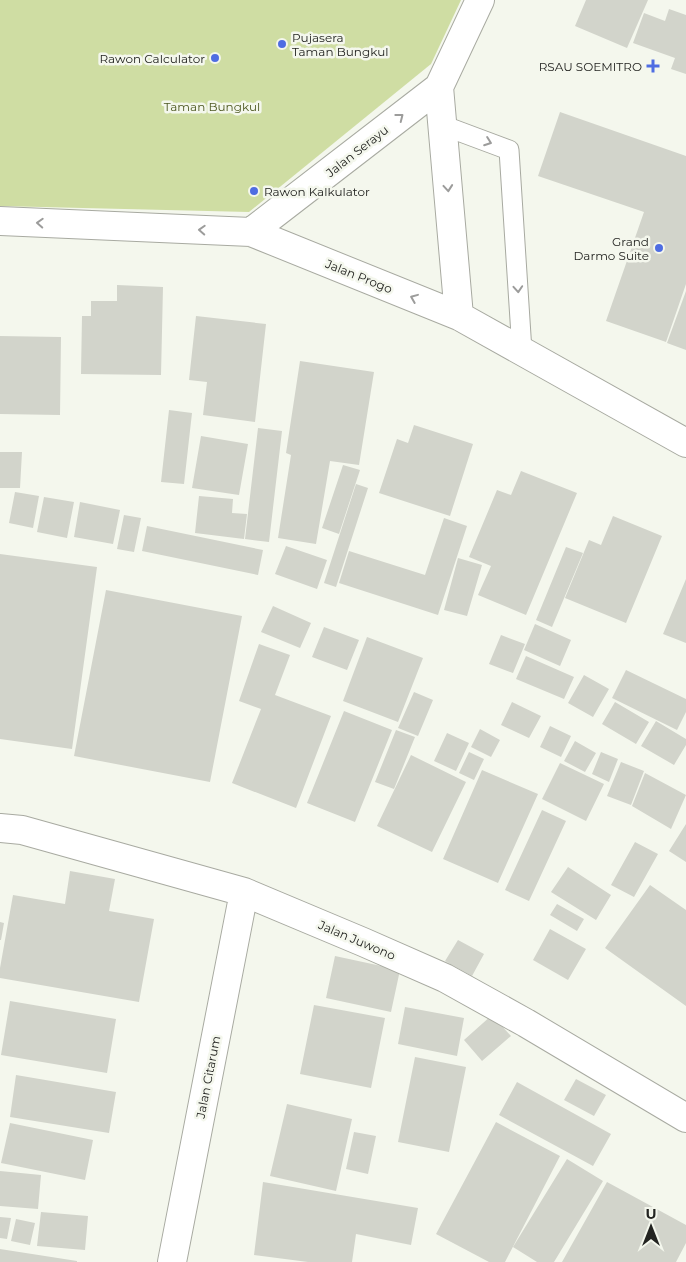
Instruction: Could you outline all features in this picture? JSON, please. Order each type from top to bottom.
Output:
[{"type":"street","name":"Jalan Serayu","points":[[251,232],[439,87],[480,0]]},
{"type":"street","name":"Jalan Serayu","points":[[439,87],[459,316]]},
{"type":"street","name":"Jalan Progo","points":[[0,221],[251,232],[459,316],[686,443]]},
{"type":"street","name":"Jalan Juwono","points":[[0,828],[22,830],[244,892],[445,978],[526,1023],[686,1118]]},
{"type":"street","name":"Jalan Citarum","points":[[172,1262],[244,892]]},
{"type":"lane","points":[[442,125],[509,150],[522,351]]},
{"type":"green space","name":"Taman Bungkul","points":[[0,0],[461,0],[431,64],[249,212],[0,206]]},
{"type":"building","points":[[586,0],[648,0],[627,48],[575,26]]},
{"type":"building","points":[[669,9],[686,15],[686,74],[671,69],[675,58],[633,43],[644,13],[665,21]]},
{"type":"building","name":"Grand Darmo Suite","points":[[560,112],[686,156],[686,284],[666,342],[606,321],[644,212],[538,176]]},
{"type":"building","points":[[117,285],[163,287],[161,375],[81,374],[82,316],[91,316],[91,301],[117,301]]},
{"type":"building","points":[[686,291],[686,350],[667,343]]},
{"type":"building","points":[[196,316],[266,324],[255,422],[203,415],[207,382],[189,380]]},
{"type":"building","points":[[0,336],[61,337],[60,415],[0,414]]},
{"type":"building","points":[[300,361],[374,372],[359,465],[330,461],[316,544],[278,538],[291,455],[286,453]]},
{"type":"building","points":[[169,410],[192,413],[184,484],[161,482]]},
{"type":"building","points":[[414,425],[473,444],[450,516],[379,493],[397,439],[408,443]]},
{"type":"building","points":[[258,428],[282,431],[269,542],[245,539]]},
{"type":"building","points":[[201,436],[248,444],[239,495],[192,488]]},
{"type":"building","points":[[0,452],[22,452],[20,488],[0,488]]},
{"type":"building","points":[[343,465],[360,470],[339,534],[322,528]]},
{"type":"building","points":[[521,471],[577,493],[526,615],[478,595],[491,566],[469,557],[497,490],[511,495]]},
{"type":"building","points":[[356,484],[368,488],[336,587],[324,583]]},
{"type":"building","points":[[15,492],[39,496],[33,528],[9,523]]},
{"type":"building","points":[[199,496],[233,499],[232,513],[247,514],[244,539],[195,533]]},
{"type":"building","points":[[44,497],[74,502],[67,538],[37,532]]},
{"type":"building","points":[[80,502],[120,510],[113,544],[74,537]]},
{"type":"building","points":[[124,515],[141,518],[134,552],[117,549]]},
{"type":"building","points":[[613,516],[662,536],[626,623],[565,598],[589,540],[601,545]]},
{"type":"building","points":[[444,518],[467,526],[438,615],[339,583],[349,551],[425,575]]},
{"type":"building","points":[[147,526],[263,550],[258,575],[142,551]]},
{"type":"building","points":[[286,546],[327,560],[317,589],[275,574]]},
{"type":"building","points":[[566,547],[583,553],[552,627],[536,620]]},
{"type":"building","points":[[0,554],[97,567],[72,749],[0,739]]},
{"type":"building","points":[[458,558],[482,565],[467,616],[444,610]]},
{"type":"building","points":[[686,579],[686,643],[663,634]]},
{"type":"building","points":[[106,590],[242,616],[210,782],[74,756]]},
{"type":"building","points":[[273,606],[311,623],[300,648],[261,632]]},
{"type":"building","points":[[535,624],[571,640],[560,666],[524,650]]},
{"type":"building","points":[[324,627],[359,640],[347,670],[312,657]]},
{"type":"building","points":[[501,635],[525,644],[513,673],[489,664]]},
{"type":"building","points":[[367,637],[423,658],[398,722],[343,701]]},
{"type":"building","points":[[259,644],[290,655],[275,695],[331,716],[296,808],[232,783],[261,709],[239,701]]},
{"type":"building","points":[[526,656],[574,677],[564,699],[516,679]]},
{"type":"building","points":[[626,670],[686,699],[686,712],[677,730],[612,698]]},
{"type":"building","points":[[584,675],[609,689],[593,717],[568,703]]},
{"type":"building","points":[[414,692],[433,700],[418,736],[398,728]]},
{"type":"building","points":[[512,702],[541,716],[529,738],[501,725]]},
{"type":"building","points":[[615,702],[649,722],[636,744],[602,724]]},
{"type":"building","points":[[344,711],[392,730],[355,822],[307,803]]},
{"type":"building","points":[[656,721],[686,739],[686,745],[674,765],[641,746]]},
{"type":"building","points":[[550,726],[571,736],[561,757],[540,747]]},
{"type":"building","points":[[480,729],[500,740],[491,757],[471,747]]},
{"type":"building","points":[[396,730],[415,737],[394,789],[375,782]]},
{"type":"building","points":[[447,733],[469,743],[456,771],[434,761]]},
{"type":"building","points":[[575,741],[596,753],[585,772],[564,761]]},
{"type":"building","points":[[469,752],[484,759],[474,780],[459,773]]},
{"type":"building","points":[[601,752],[618,759],[609,782],[592,774]]},
{"type":"building","points":[[411,755],[466,782],[432,852],[377,826]]},
{"type":"building","points":[[621,762],[644,771],[631,805],[607,796]]},
{"type":"building","points":[[560,763],[604,784],[586,821],[542,799]]},
{"type":"building","points":[[482,770],[538,794],[498,883],[443,859]]},
{"type":"building","points":[[645,773],[686,795],[671,829],[632,806]]},
{"type":"building","points":[[542,810],[566,821],[529,901],[505,890]]},
{"type":"building","points":[[686,824],[686,862],[669,851]]},
{"type":"building","points":[[635,842],[658,854],[634,897],[611,885]]},
{"type":"building","points":[[568,867],[611,895],[596,920],[551,892]]},
{"type":"building","points":[[70,871],[115,879],[109,911],[154,919],[139,1002],[0,978],[0,968],[13,895],[65,904]]},
{"type":"building","points":[[650,885],[686,910],[686,1006],[605,948]]},
{"type":"building","points":[[557,904],[584,919],[577,931],[550,915]]},
{"type":"building","points":[[0,922],[4,923],[1,940],[0,940]]},
{"type":"building","points":[[550,929],[586,949],[568,980],[533,960]]},
{"type":"building","points":[[458,940],[484,954],[472,976],[445,961]]},
{"type":"building","points":[[335,956],[400,970],[391,1012],[326,998]]},
{"type":"building","points":[[10,1001],[116,1019],[107,1073],[1,1055]]},
{"type":"building","points":[[314,1005],[385,1018],[371,1088],[300,1074]]},
{"type":"building","points":[[405,1007],[464,1018],[457,1056],[398,1044]]},
{"type":"building","points":[[492,1015],[511,1036],[482,1061],[464,1040]]},
{"type":"building","points":[[415,1057],[466,1067],[449,1152],[398,1142]]},
{"type":"building","points":[[16,1075],[116,1092],[109,1133],[10,1117]]},
{"type":"building","points":[[576,1079],[606,1095],[594,1116],[564,1100]]},
{"type":"building","points":[[517,1082],[611,1134],[593,1166],[499,1115]]},
{"type":"building","points":[[287,1104],[352,1119],[336,1191],[270,1176]]},
{"type":"building","points":[[496,1122],[560,1156],[505,1262],[489,1262],[436,1234]]},
{"type":"building","points":[[10,1123],[93,1140],[85,1180],[1,1163]]},
{"type":"building","points":[[354,1132],[376,1136],[368,1174],[346,1169]]},
{"type":"building","points":[[567,1159],[603,1181],[554,1262],[537,1262],[513,1247]]},
{"type":"building","points":[[0,1171],[41,1175],[38,1209],[0,1206]]},
{"type":"building","points":[[263,1182],[418,1208],[411,1245],[356,1234],[352,1262],[308,1262],[254,1255]]},
{"type":"building","points":[[607,1182],[686,1225],[686,1243],[676,1262],[562,1262]]},
{"type":"building","points":[[41,1212],[88,1216],[85,1250],[37,1246]]},
{"type":"building","points":[[0,1217],[11,1218],[7,1239],[0,1238]]},
{"type":"building","points":[[16,1219],[35,1223],[30,1245],[11,1241]]},
{"type":"building","points":[[0,1249],[77,1261],[77,1262],[0,1262]]},
{"type":"place","name":"Pujasera Taman Bungkul","points":[[282,44]]},
{"type":"place","name":"Rawon Calculator","points":[[215,58]]},
{"type":"place","name":"RSAU SOEMITRO","points":[[653,66]]},
{"type":"place","name":"Rawon Kalkulator","points":[[254,191]]},
{"type":"place","name":"Grand Darmo Suite","points":[[659,248]]}]
